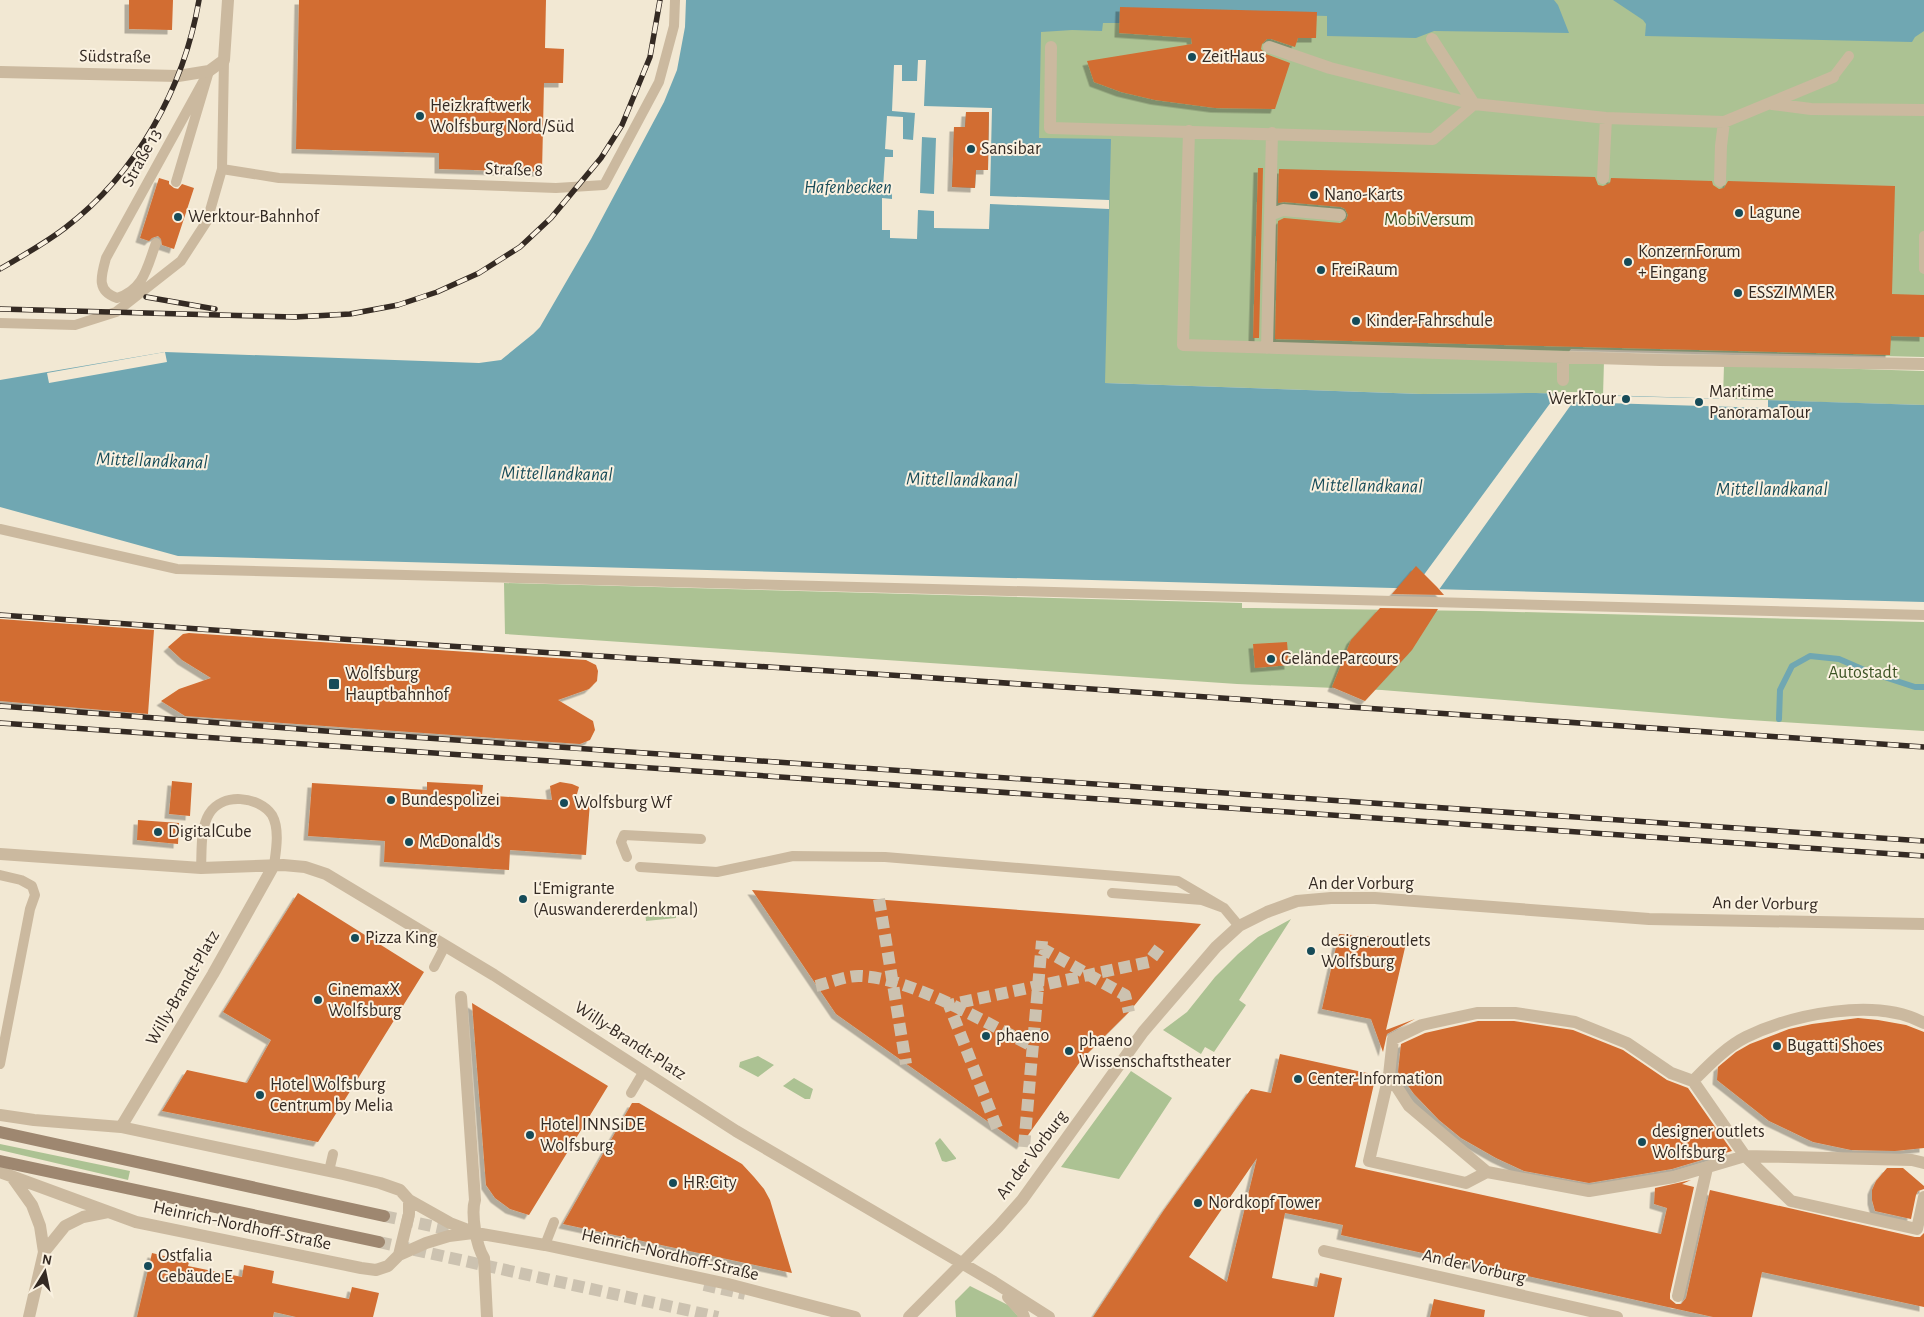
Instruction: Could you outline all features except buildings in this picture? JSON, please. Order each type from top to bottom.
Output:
[{"type":"main road","points":[[0,1132],[384,1216]]},
{"type":"main road","name":"Heinrich-Nordhoff-Straße","points":[[0,1161],[380,1242]]},
{"type":"street","points":[[224,60],[228,0]]},
{"type":"street","points":[[1432,39],[1474,104]]},
{"type":"street","points":[[1051,47],[1050,128],[1433,139],[1474,104]]},
{"type":"street","points":[[1269,48],[1330,68],[1474,104],[1606,118],[1724,122],[1833,78]]},
{"type":"street","name":"Südstraße","points":[[0,72],[178,76],[209,71],[224,60]]},
{"type":"street","points":[[1769,104],[1811,109],[1924,110]]},
{"type":"street","points":[[1603,178],[1606,118]]},
{"type":"street","points":[[1720,181],[1724,122]]},
{"type":"street","points":[[1189,131],[1184,345],[1563,357],[1596,353],[1715,356],[1924,364]]},
{"type":"street","points":[[1267,348],[1272,134]]},
{"type":"street","points":[[1270,214],[1283,210],[1340,215]]},
{"type":"street","points":[[1563,357],[1563,380]]},
{"type":"street","name":"Willy-Brandt-Platz","points":[[0,854],[201,868],[274,865],[306,867],[326,874],[445,946],[736,1131],[962,1263]]},
{"type":"street","name":"Willy-Brandt-Platz","points":[[121,1127],[213,974],[274,865]]},
{"type":"street","name":"An der Vorburg","points":[[910,1317],[1022,1200],[1143,1032],[1216,947],[1239,926],[1267,912],[1297,902],[1331,898],[1376,898],[1649,920],[1924,924]]},
{"type":"street","points":[[461,997],[476,1200],[473,1206],[478,1250],[484,1258],[487,1317]]},
{"type":"street","points":[[1693,1080],[1726,1044],[1790,1020],[1842,1006],[1882,1010],[1924,1022]]},
{"type":"street","points":[[1488,1172],[1466,1182],[1369,1161],[1389,1075],[1393,1039],[1422,1025],[1477,1013],[1514,1008],[1575,1022],[1629,1039],[1671,1073],[1693,1080],[1745,1156],[1791,1200],[1917,1228],[1924,1198]]},
{"type":"street","points":[[1389,1075],[1409,1106],[1488,1172],[1589,1191],[1674,1177],[1745,1156],[1912,1160],[1924,1163]]},
{"type":"street","name":"Heinrich-Nordhoff-Straße","points":[[0,1115],[121,1127],[329,1171],[400,1190],[409,1200],[450,1223],[476,1233],[545,1245],[728,1284],[855,1317]]},
{"type":"street","points":[[1678,1296],[1707,1168]]},
{"type":"street","name":"Heinrich-Nordhoff-Straße","points":[[0,1172],[136,1222],[376,1270],[388,1266],[399,1255],[426,1243],[449,1236],[476,1233]]},
{"type":"street","points":[[12,1178],[32,1205],[40,1226],[44,1252],[29,1317]]},
{"type":"street","points":[[399,1255],[409,1214],[409,1200]]},
{"type":"street","points":[[44,1252],[66,1226],[83,1217],[108,1212]]},
{"type":"street","name":"An der Vorburg","points":[[1324,1252],[1617,1317]]},
{"type":"street","points":[[962,1263],[1012,1300],[1024,1317]]},
{"type":"street","points":[[962,1263],[1049,1317]]},
{"type":"lane","name":"Straße 8","points":[[222,170],[279,178],[556,188],[604,185],[659,82],[674,26],[675,0]]},
{"type":"lane","points":[[1833,78],[1850,56]]},
{"type":"lane","points":[[0,323],[75,325],[116,312],[181,261],[207,221],[222,170],[224,60]]},
{"type":"lane","name":"Straße 13","points":[[176,182],[209,71]]},
{"type":"lane","name":"Straße 13","points":[[156,243],[144,276],[133,292],[117,298],[108,295],[102,287],[106,258],[209,71]]},
{"type":"lane","points":[[1924,236],[1924,269]]},
{"type":"lane","points":[[0,529],[177,569],[1924,615]]},
{"type":"lane","points":[[201,868],[204,829],[209,813],[219,804],[234,799],[251,800],[264,806],[273,817],[276,834],[274,865]]},
{"type":"lane","points":[[627,857],[622,842],[624,835],[700,839]]},
{"type":"lane","points":[[640,867],[716,872],[793,856],[885,857],[1178,882],[1224,908],[1239,926]]},
{"type":"lane","points":[[0,875],[21,880],[32,886],[35,895],[30,909],[0,1064]]},
{"type":"lane","points":[[1112,893],[1202,900],[1224,908]]},
{"type":"lane","points":[[434,967],[445,946]]},
{"type":"lane","points":[[631,1093],[644,1071]]},
{"type":"lane","points":[[329,1171],[333,1154]]},
{"type":"lane","points":[[545,1245],[554,1222]]},
{"type":"green space","name":"MobiVersum","points":[[720,0],[1924,0],[1924,357],[1571,349],[1562,360],[1604,361],[1603,396],[1536,393],[1422,394],[1105,383]]},
{"type":"green space","points":[[1724,365],[1924,371],[1924,405],[1723,399]]},
{"type":"green space","name":"Autostadt","points":[[504,583],[1242,603],[1242,608],[1480,611],[1924,622],[1924,731],[1734,719],[1382,690],[1237,684],[505,634]]},
{"type":"green space","points":[[649,907],[676,910],[676,918],[646,921],[645,909]]},
{"type":"green space","points":[[1291,919],[1239,1000],[1246,1005],[1214,1052],[1205,1047],[1201,1054],[1163,1030],[1187,1012],[1215,977],[1238,954],[1258,937]]},
{"type":"green space","points":[[758,1056],[774,1065],[758,1077],[739,1067],[740,1062]]},
{"type":"green space","points":[[1131,1071],[1172,1098],[1119,1179],[1061,1167]]},
{"type":"green space","points":[[794,1078],[813,1089],[810,1099],[805,1099],[783,1086]]},
{"type":"green space","points":[[940,1138],[956,1159],[946,1162],[942,1161],[935,1143]]},
{"type":"green space","points":[[0,1144],[130,1171],[128,1180],[0,1150]]},
{"type":"green space","points":[[970,1286],[1008,1305],[1019,1317],[956,1317],[955,1301]]},
{"type":"water","points":[[686,0],[1554,0],[1558,5],[1569,33],[1434,31],[1416,38],[1327,36],[1327,16],[1129,10],[1129,23],[1103,23],[1102,31],[1041,32],[1039,138],[1111,139],[1105,383],[1422,394],[1536,393],[1924,405],[1924,602],[178,556],[0,507],[0,380],[165,352],[479,363],[501,360],[540,327],[591,239],[664,102],[677,70],[685,27]]},
{"type":"water","points":[[1613,0],[1924,0],[1924,31],[1915,37],[1912,42],[1645,36],[1646,24],[1643,20]]},
{"type":"pier","points":[[918,60],[926,60],[924,106],[992,108],[990,196],[1109,200],[1109,209],[990,204],[989,229],[934,228],[934,211],[918,210],[917,239],[890,238],[890,230],[882,230],[882,198],[892,199],[892,189],[883,188],[885,157],[893,157],[893,150],[885,149],[887,116],[903,117],[903,139],[913,140],[915,113],[892,111],[894,65],[902,65],[902,81],[917,81]],"holes":[[[966,112],[989,112],[988,170],[976,170],[975,188],[952,187],[954,127],[965,127]],[[922,137],[936,138],[934,194],[920,193]]]},
{"type":"pier","points":[[165,352],[167,362],[49,383],[47,373]]},
{"type":"pier","points":[[1559,392],[1579,392],[1578,395],[1768,400],[1768,408],[1573,402],[1438,591],[1412,591],[1554,398],[1554,394]]},
{"type":"waterway","points":[[1779,719],[1780,690],[1792,666],[1810,656],[1839,659],[1869,672],[1915,687],[1924,687]]},
{"type":"tunnel","points":[[879,899],[906,1064]]},
{"type":"tunnel","points":[[1024,1147],[1042,941]]},
{"type":"tunnel","points":[[997,1128],[949,1005],[1149,962],[1160,947]]},
{"type":"tunnel","points":[[1041,948],[1125,995],[1129,1012]]},
{"type":"tunnel","points":[[816,986],[856,976],[882,979],[926,993],[1032,1046]]},
{"type":"tunnel","points":[[384,1216],[464,1233]]},
{"type":"tunnel","points":[[379,1242],[718,1317]]},
{"type":"tunnel","points":[[704,1285],[745,1294]]},
{"type":"railway","points":[[0,269],[41,245],[65,228],[91,206],[114,182],[135,155],[169,96],[182,65],[192,33],[199,0]]},
{"type":"railway","points":[[0,309],[295,317],[350,314],[398,305],[437,292],[479,273],[520,247],[551,218],[601,158],[622,125],[650,57],[660,0]]},
{"type":"railway","points":[[146,297],[215,309]]},
{"type":"railway","points":[[0,615],[1924,747]]},
{"type":"railway","points":[[0,706],[325,731],[1924,841]]},
{"type":"railway","points":[[0,723],[1924,856]]},
{"type":"place","name":"ZeitHaus","points":[[1192,57]]},
{"type":"place","name":"Heizkraftwerk Wolfsburg Nord/Süd","points":[[420,116]]},
{"type":"place","name":"Sansibar","points":[[971,149]]},
{"type":"place","name":"Nano-Karts","points":[[1314,195]]},
{"type":"place","name":"Lagune","points":[[1739,213]]},
{"type":"place","name":"Werktour-Bahnhof","points":[[178,217]]},
{"type":"place","name":"KonzernForum + Eingang","points":[[1628,262]]},
{"type":"place","name":"FreiRaum","points":[[1321,270]]},
{"type":"place","name":"ESSZIMMER","points":[[1738,293]]},
{"type":"place","name":"Kinder-Fahrschule","points":[[1356,321]]},
{"type":"place","name":"WerkTour","points":[[1626,399]]},
{"type":"place","name":"Maritime PanoramaTour","points":[[1699,402]]},
{"type":"place","name":"GeländeParcours","points":[[1271,659]]},
{"type":"place","name":"Wolfsburg Hauptbahnhof","points":[[334,684]]},
{"type":"place","name":"Bundespolizei","points":[[391,800]]},
{"type":"place","name":"Wolfsburg Wf","points":[[564,803]]},
{"type":"place","name":"DigitalCube","points":[[158,832]]},
{"type":"place","name":"McDonald's","points":[[409,842]]},
{"type":"place","name":"L‘Emigrante (Auswandererdenkmal)","points":[[523,899]]},
{"type":"place","name":"Pizza King","points":[[355,938]]},
{"type":"place","name":"designeroutlets Wolfsburg","points":[[1311,951]]},
{"type":"place","name":"CinemaxX Wolfsburg","points":[[318,1000]]},
{"type":"place","name":"phaeno","points":[[986,1036]]},
{"type":"place","name":"Bugatti Shoes","points":[[1777,1046]]},
{"type":"place","name":"phaeno Wissenschaftstheater","points":[[1069,1051]]},
{"type":"place","name":"Center-Information","points":[[1298,1079]]},
{"type":"place","name":"Hotel Wolfsburg Centrum by Melia","points":[[260,1095]]},
{"type":"place","name":"Hotel INNSiDE Wolfsburg","points":[[530,1135]]},
{"type":"place","name":"designer outlets Wolfsburg","points":[[1642,1142]]},
{"type":"place","name":"HR:City","points":[[673,1183]]},
{"type":"place","name":"Nordkopf Tower","points":[[1198,1203]]},
{"type":"place","name":"Ostfalia Gebäude E","points":[[148,1266]]},
{"type":"water label","name":"Hafenbecken","points":[[848,187]]},
{"type":"water label","name":"Mittellandkanal","points":[[152,461]]},
{"type":"water label","name":"Mittellandkanal","points":[[557,474]]},
{"type":"water label","name":"Mittellandkanal","points":[[962,480]]},
{"type":"water label","name":"Mittellandkanal","points":[[1367,486]]},
{"type":"water label","name":"Mittellandkanal","points":[[1772,489]]}]
